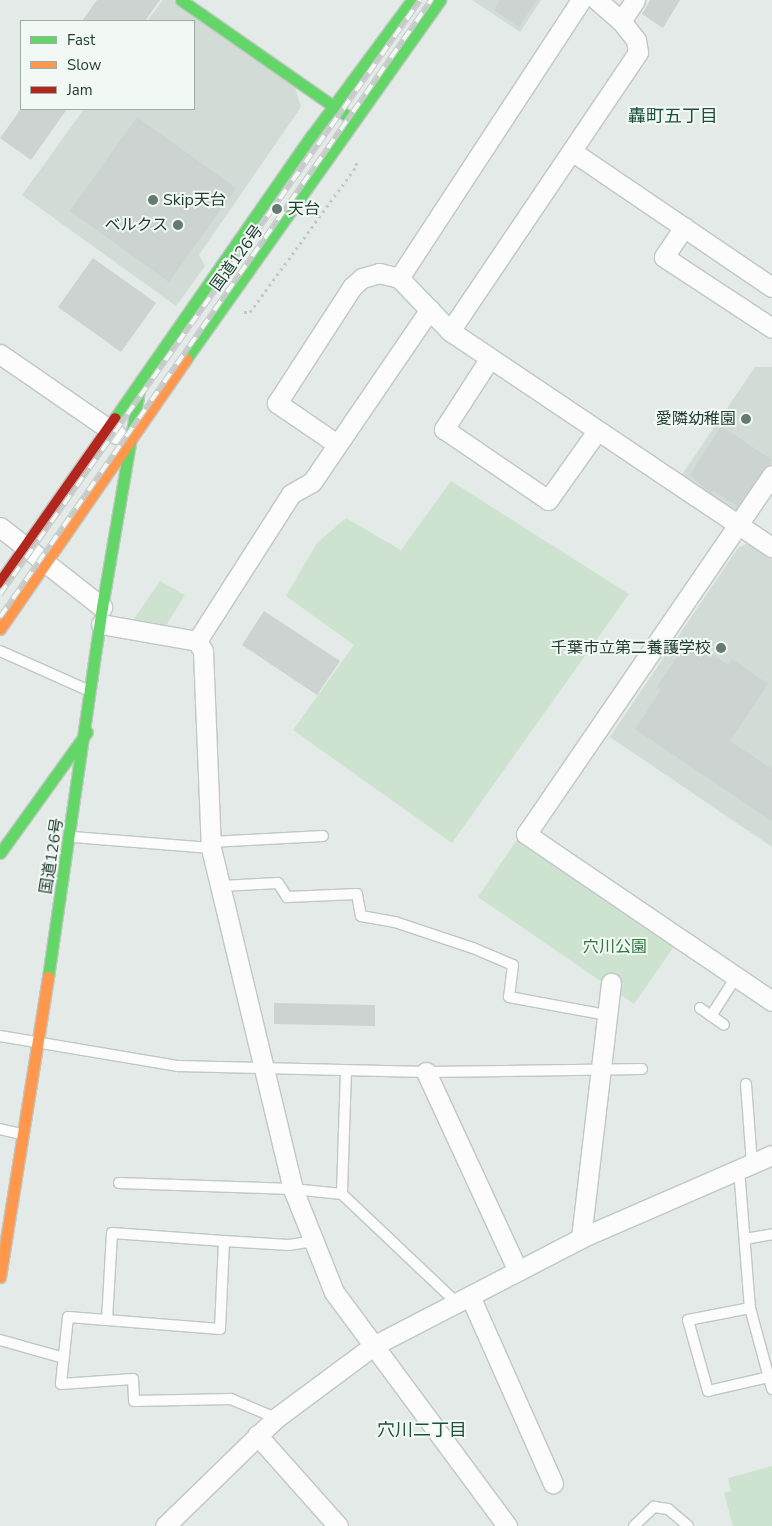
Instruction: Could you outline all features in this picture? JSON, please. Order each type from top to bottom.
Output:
[{"type":"main road","points":[[181,0],[355,121]]},
{"type":"main road","name":"国道126号","points":[[0,582],[334,107],[412,0]]},
{"type":"main road","name":"国道126号","points":[[0,629],[44,562],[131,440],[241,279],[440,0]]},
{"type":"main road","name":"国道126号","points":[[0,1277],[4,1225],[25,1135],[93,692],[102,616],[141,380]]},
{"type":"main road","points":[[0,853],[87,732]]},
{"type":"street","points":[[399,278],[581,0]]},
{"type":"street","points":[[450,331],[573,152],[638,52],[636,40],[621,21],[597,0]]},
{"type":"street","points":[[621,21],[635,0]]},
{"type":"street","points":[[573,152],[772,287]]},
{"type":"street","points":[[684,227],[664,257],[772,328]]},
{"type":"street","points":[[337,444],[277,403],[352,287],[362,278],[379,273],[399,278],[450,331],[772,547]]},
{"type":"street","points":[[196,641],[291,494],[312,482],[430,309]]},
{"type":"street","points":[[0,354],[107,430],[131,440]]},
{"type":"street","points":[[490,358],[444,429],[508,473],[548,500],[597,431]]},
{"type":"street","points":[[772,475],[526,834],[772,1001]]},
{"type":"street","points":[[0,528],[44,562],[102,616],[196,641],[203,651],[211,845],[293,1189],[334,1292],[507,1526]]},
{"type":"street","points":[[581,1238],[611,983]]},
{"type":"street","points":[[426,1072],[518,1271]]},
{"type":"street","points":[[166,1526],[276,1418],[373,1346],[581,1238],[772,1155]]},
{"type":"street","points":[[463,1300],[553,1483]]},
{"type":"street","points":[[257,1435],[338,1526]]},
{"type":"lane","points":[[0,650],[93,692]]},
{"type":"lane","points":[[71,836],[211,845],[323,836]]},
{"type":"lane","points":[[221,886],[278,883],[287,897],[357,894],[361,916],[395,922],[473,948],[513,965],[509,997],[607,1015]]},
{"type":"lane","points":[[711,1016],[736,977]]},
{"type":"lane","points":[[700,1008],[724,1025]]},
{"type":"lane","points":[[0,1036],[39,1045],[178,1066],[265,1070],[426,1072],[642,1069]]},
{"type":"lane","points":[[342,1194],[346,1071]]},
{"type":"lane","points":[[746,1084],[745,1239],[750,1308],[772,1389]]},
{"type":"lane","points":[[0,1129],[25,1135]]},
{"type":"lane","points":[[119,1184],[293,1189],[342,1194],[463,1300]]},
{"type":"lane","points":[[107,1320],[112,1233],[289,1245],[314,1241]]},
{"type":"lane","points":[[745,1239],[772,1234]]},
{"type":"lane","points":[[224,1241],[220,1329],[68,1317],[61,1384],[132,1379],[134,1401],[231,1398],[276,1418]]},
{"type":"lane","points":[[750,1308],[688,1320],[708,1391],[769,1377]]},
{"type":"lane","points":[[0,1340],[64,1358]]},
{"type":"lane","points":[[634,1526],[654,1507],[668,1509],[688,1526]]},
{"type":"shaded area","points":[[163,0],[174,0],[295,88],[301,107],[199,255],[205,266],[176,306],[22,195],[83,110],[195,110],[195,20],[148,20]]},
{"type":"shaded area","points":[[472,0],[541,0],[520,32]]},
{"type":"shaded area","name":"愛隣幼稚園","points":[[755,367],[772,367],[772,472],[741,516],[681,476]]},
{"type":"shaded area","name":"千葉市立第二養護学校","points":[[748,543],[772,560],[772,847],[610,737],[738,548]]},
{"type":"green space","points":[[451,481],[629,594],[452,843],[293,730],[354,645],[286,596],[317,543],[346,518],[401,550]]},
{"type":"green space","points":[[160,581],[185,595],[159,637],[128,628]]},
{"type":"green space","name":"穴川公園","points":[[518,838],[675,945],[634,1004],[478,897]]},
{"type":"green space","points":[[772,1466],[772,1526],[733,1526],[724,1493],[731,1491],[728,1478]]},
{"type":"building","points":[[97,0],[160,0],[146,20],[83,20]]},
{"type":"building","points":[[500,0],[537,0],[519,27],[494,10]]},
{"type":"building","points":[[650,0],[680,0],[663,28],[642,14]]},
{"type":"building","points":[[20,110],[66,110],[31,160],[0,138]]},
{"type":"building","name":"Skip天台","points":[[137,117],[236,188],[169,282],[70,211]]},
{"type":"building","points":[[93,258],[156,303],[121,352],[58,307]]},
{"type":"building","points":[[721,426],[772,460],[737,506],[713,490],[711,493],[690,475]]},
{"type":"building","points":[[264,611],[340,661],[317,695],[242,645]]},
{"type":"building","points":[[689,639],[728,665],[732,659],[768,684],[730,741],[772,769],[772,821],[635,729],[661,690],[657,687]]},
{"type":"building","points":[[274,1003],[375,1005],[375,1026],[274,1024]]},
{"type":"railway","points":[[0,594],[420,0]]},
{"type":"railway","points":[[0,617],[431,0]]},
{"type":"traffic: fast","points":[[181,0],[350,118]]},
{"type":"traffic: fast","points":[[115,418],[312,135],[412,0]]},
{"type":"traffic: fast","points":[[186,359],[440,0]]},
{"type":"traffic: fast","points":[[48,977],[102,607],[141,380]]},
{"type":"traffic: fast","points":[[0,853],[87,732]]},
{"type":"traffic: slow","points":[[0,629],[186,359]]},
{"type":"traffic: slow","points":[[0,1277],[48,977]]},
{"type":"traffic: jam","points":[[0,582],[115,418]]},
{"type":"place","name":"Skip天台","points":[[153,200]]},
{"type":"place","name":"天台","points":[[277,209]]},
{"type":"place","name":"ベルクス","points":[[178,225]]},
{"type":"place","name":"愛隣幼稚園","points":[[746,419]]},
{"type":"place","name":"千葉市立第二養護学校","points":[[721,648]]},
{"type":"district","name":"轟町五丁目","points":[[673,116]]},
{"type":"district","name":"穴川二丁目","points":[[422,1430]]}]
